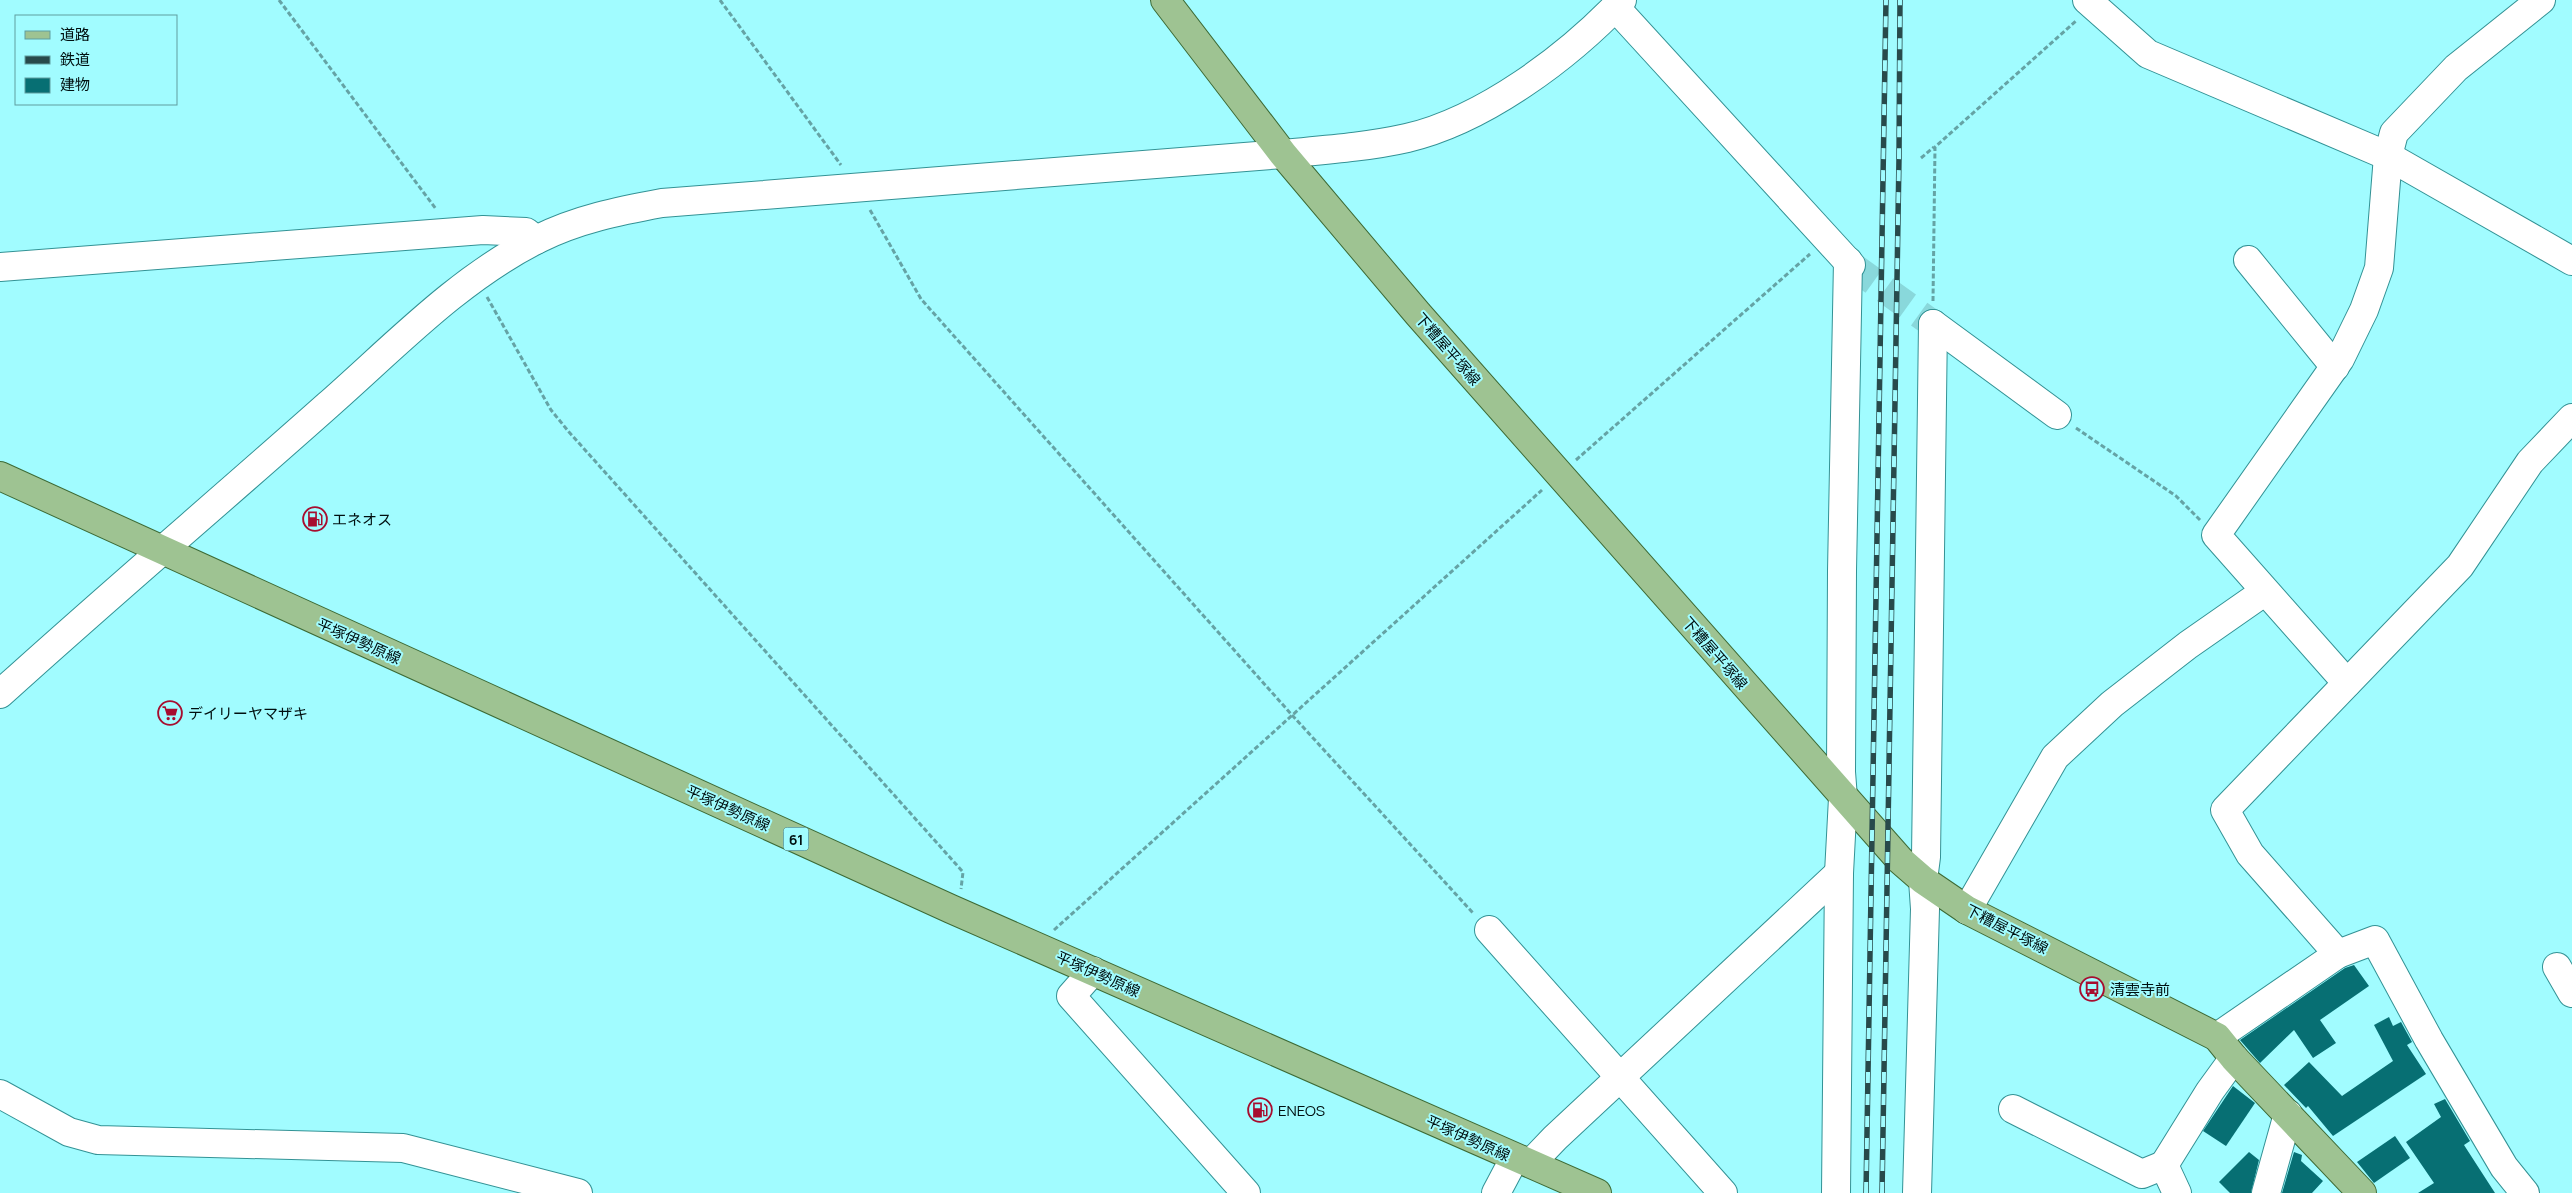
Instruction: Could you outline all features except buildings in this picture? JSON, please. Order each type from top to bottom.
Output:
[{"type":"main road","name":"下糟屋平塚線","points":[[1165,0],[1283,154],[1418,314],[1843,798],[1900,860],[1923,880],[1967,910],[2217,1037],[2234,1058],[2362,1193]]},
{"type":"main road","name":"平塚伊勢原線","points":[[0,476],[951,909],[1596,1193]]},
{"type":"street","points":[[2347,683],[2264,592],[2216,535],[2335,366],[2364,310],[2378,268],[2388,156],[2394,132],[2456,68],[2541,0]]},
{"type":"street","points":[[2090,3],[2148,54],[2388,156],[2572,261]]},
{"type":"street","points":[[0,694],[160,550],[418,325],[476,277],[536,240],[571,224],[608,213],[662,203],[1283,154],[1408,138],[1463,118],[1505,95],[1547,66],[1619,4],[1850,263],[1842,571],[1841,772],[1843,798],[1838,873],[1836,1193]]},
{"type":"street","points":[[0,268],[483,230],[526,232],[536,240]]},
{"type":"street","points":[[2248,260],[2335,366]]},
{"type":"street","points":[[1933,324],[2057,415]]},
{"type":"street","points":[[1917,1193],[1925,909],[1923,880],[1926,847],[1933,324]]},
{"type":"street","points":[[2338,954],[2250,854],[2225,810],[2460,566],[2530,462],[2572,418]]},
{"type":"street","points":[[1967,910],[2055,757],[2112,704],[2188,645],[2264,592]]},
{"type":"street","points":[[1496,1193],[1522,1161],[1621,1077],[1838,873]]},
{"type":"street","points":[[1489,930],[1723,1193]]},
{"type":"street","points":[[2217,1037],[2338,954],[2375,940],[2429,1040],[2504,1167],[2525,1193]]},
{"type":"street","points":[[2557,968],[2572,993]]},
{"type":"street","points":[[1093,971],[1071,996],[1246,1193]]},
{"type":"street","points":[[2013,1109],[2142,1174],[2164,1165],[2210,1091],[2234,1058]]},
{"type":"street","points":[[0,1094],[69,1132],[98,1140],[404,1148],[578,1193]]},
{"type":"street","points":[[2266,1193],[2288,1114]]},
{"type":"street","points":[[2164,1165],[2177,1193]]},
{"type":"path","points":[[279,0],[451,232]]},
{"type":"path","points":[[720,0],[858,189],[921,299],[1292,715],[1489,930]]},
{"type":"path","points":[[1921,158],[2090,3]]},
{"type":"path","points":[[1933,324],[1935,147]]},
{"type":"path","points":[[1044,950],[1055,929],[1559,475],[1827,239]]},
{"type":"path","points":[[476,277],[551,410],[963,872],[963,885],[951,909]]},
{"type":"path","points":[[2057,415],[2176,496],[2216,535]]},
{"type":"tunnel","points":[[1851,265],[1933,324]]},
{"type":"railway","points":[[1866,1193],[1886,0]]},
{"type":"railway","points":[[1882,1193],[1900,0]]},
{"type":"place","name":"エネオス","points":[[315,519]]},
{"type":"place","name":"デイリーヤマザキ","points":[[170,713]]},
{"type":"place","name":"清雲寺前","points":[[2092,989]]},
{"type":"place","name":"ENEOS","points":[[1260,1110]]}]
